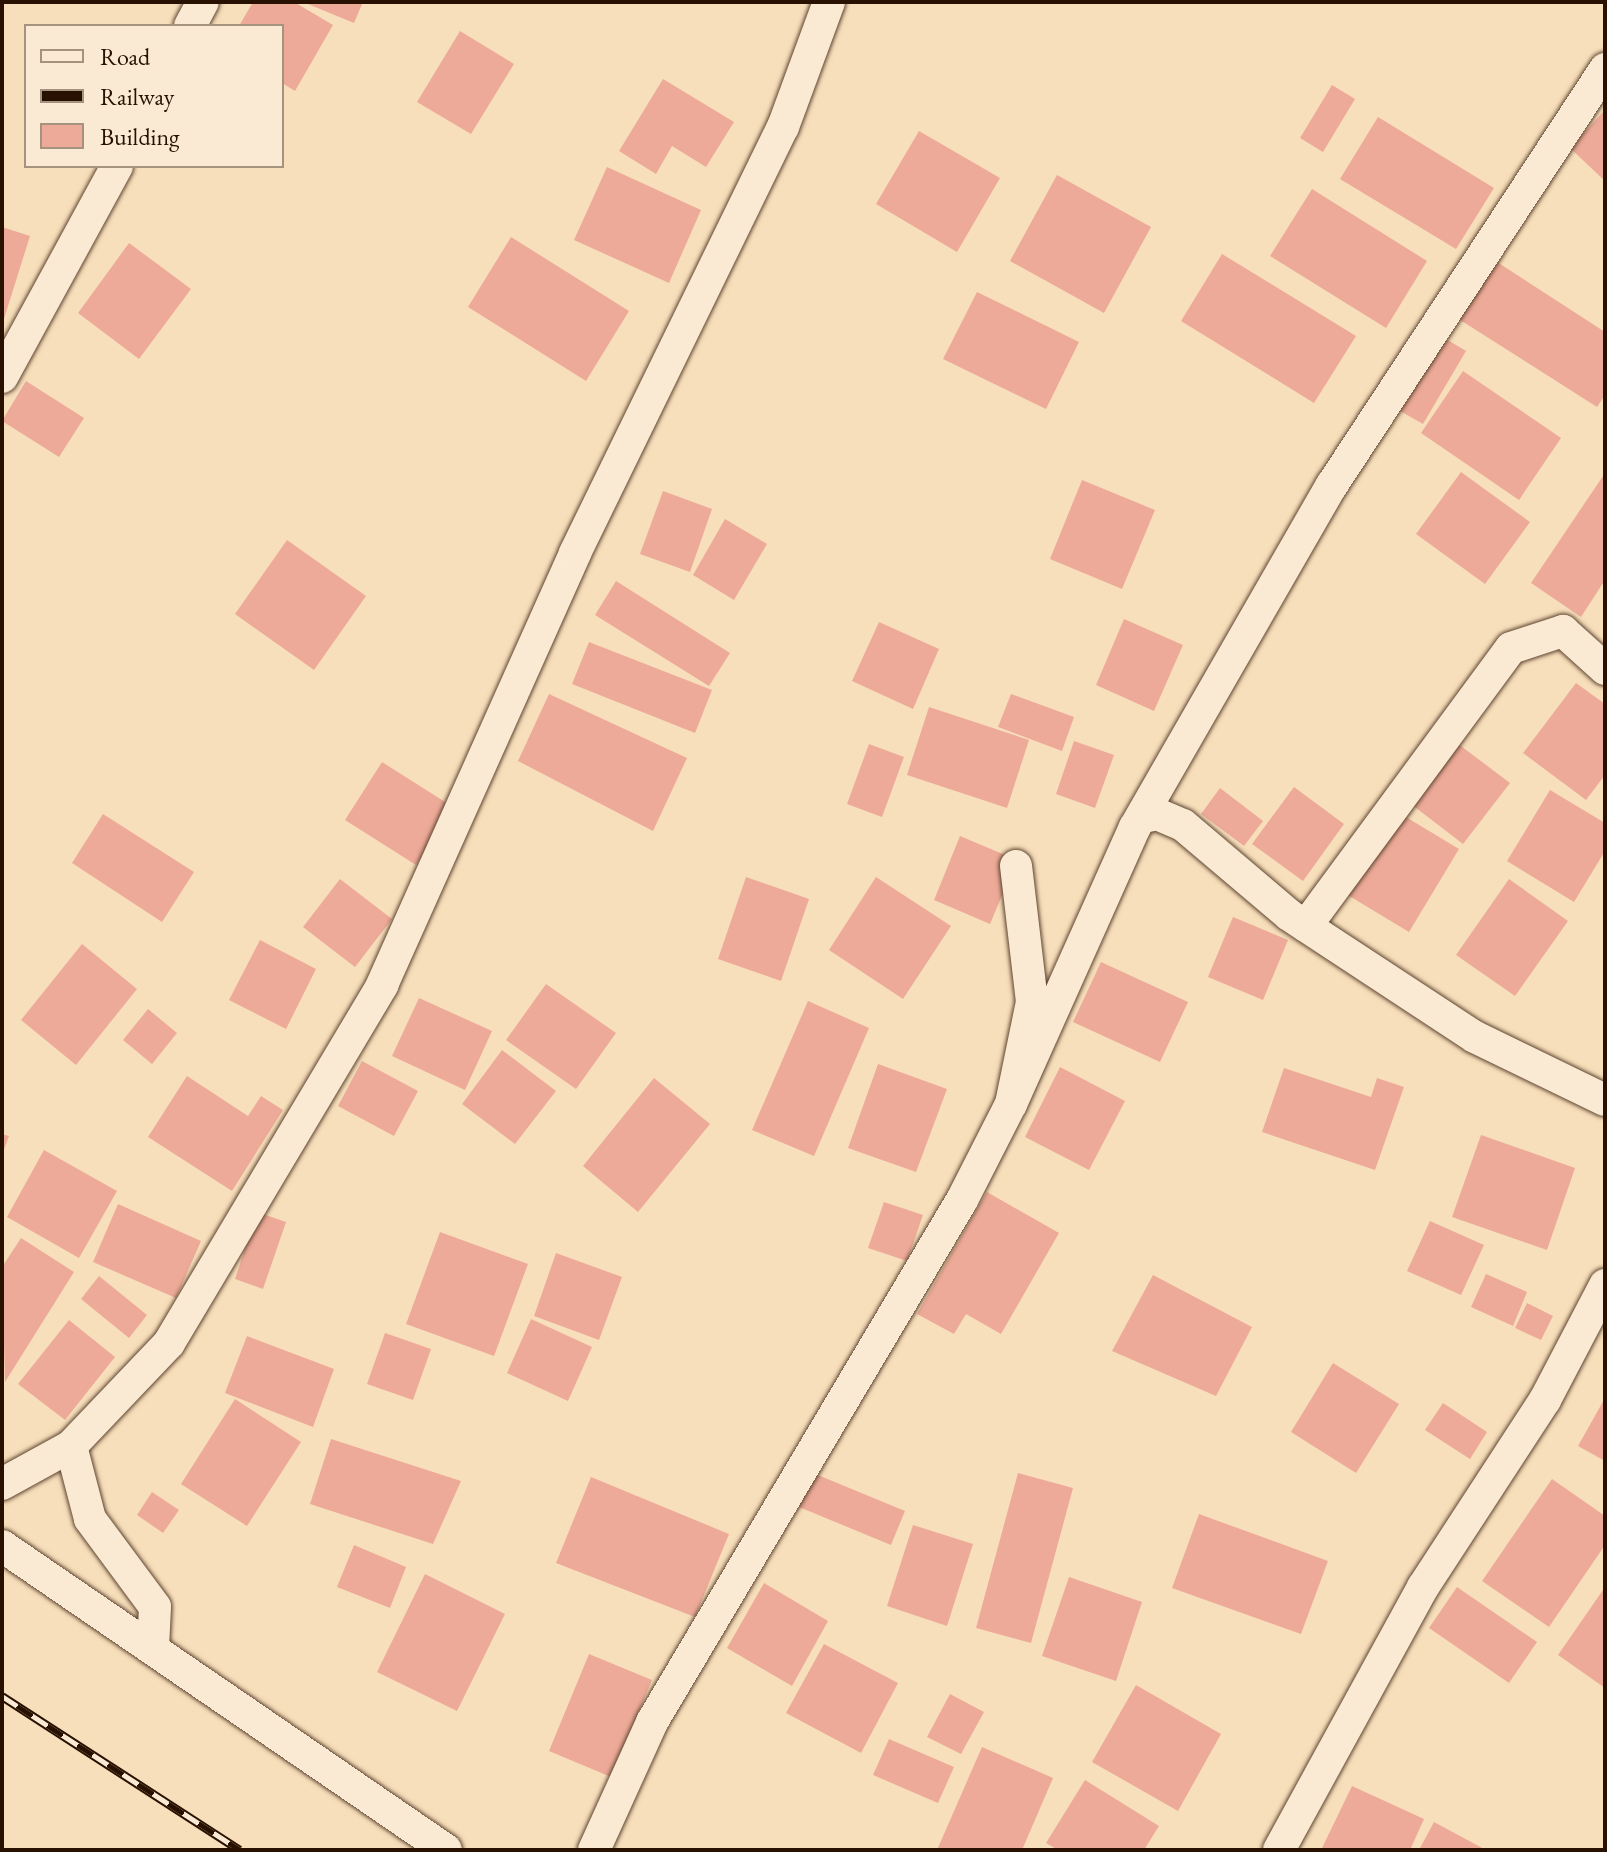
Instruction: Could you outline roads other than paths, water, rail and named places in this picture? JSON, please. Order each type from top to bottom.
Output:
[{"type":"street","points":[[191,24],[203,2]]},
{"type":"street","points":[[2,1484],[71,1446],[169,1343],[382,985],[575,553],[783,127],[829,2]]},
{"type":"street","points":[[594,1850],[652,1722],[962,1200],[1011,1104],[1144,817],[1332,485],[1605,69]]},
{"type":"street","points":[[2,377],[116,168]]},
{"type":"street","points":[[1306,926],[1511,648],[1563,631],[1605,669]]},
{"type":"street","points":[[1144,817],[1157,814],[1183,825],[1306,926],[1475,1037],[1605,1100]]},
{"type":"street","points":[[1011,1104],[1032,1002],[1016,866]]},
{"type":"street","points":[[1279,1850],[1423,1587],[1545,1400],[1605,1285]]},
{"type":"street","points":[[71,1446],[90,1519],[155,1607],[153,1648]]},
{"type":"street","points":[[2,1546],[446,1850]]},
{"type":"railway","points":[[2,1696],[240,1850]]}]
